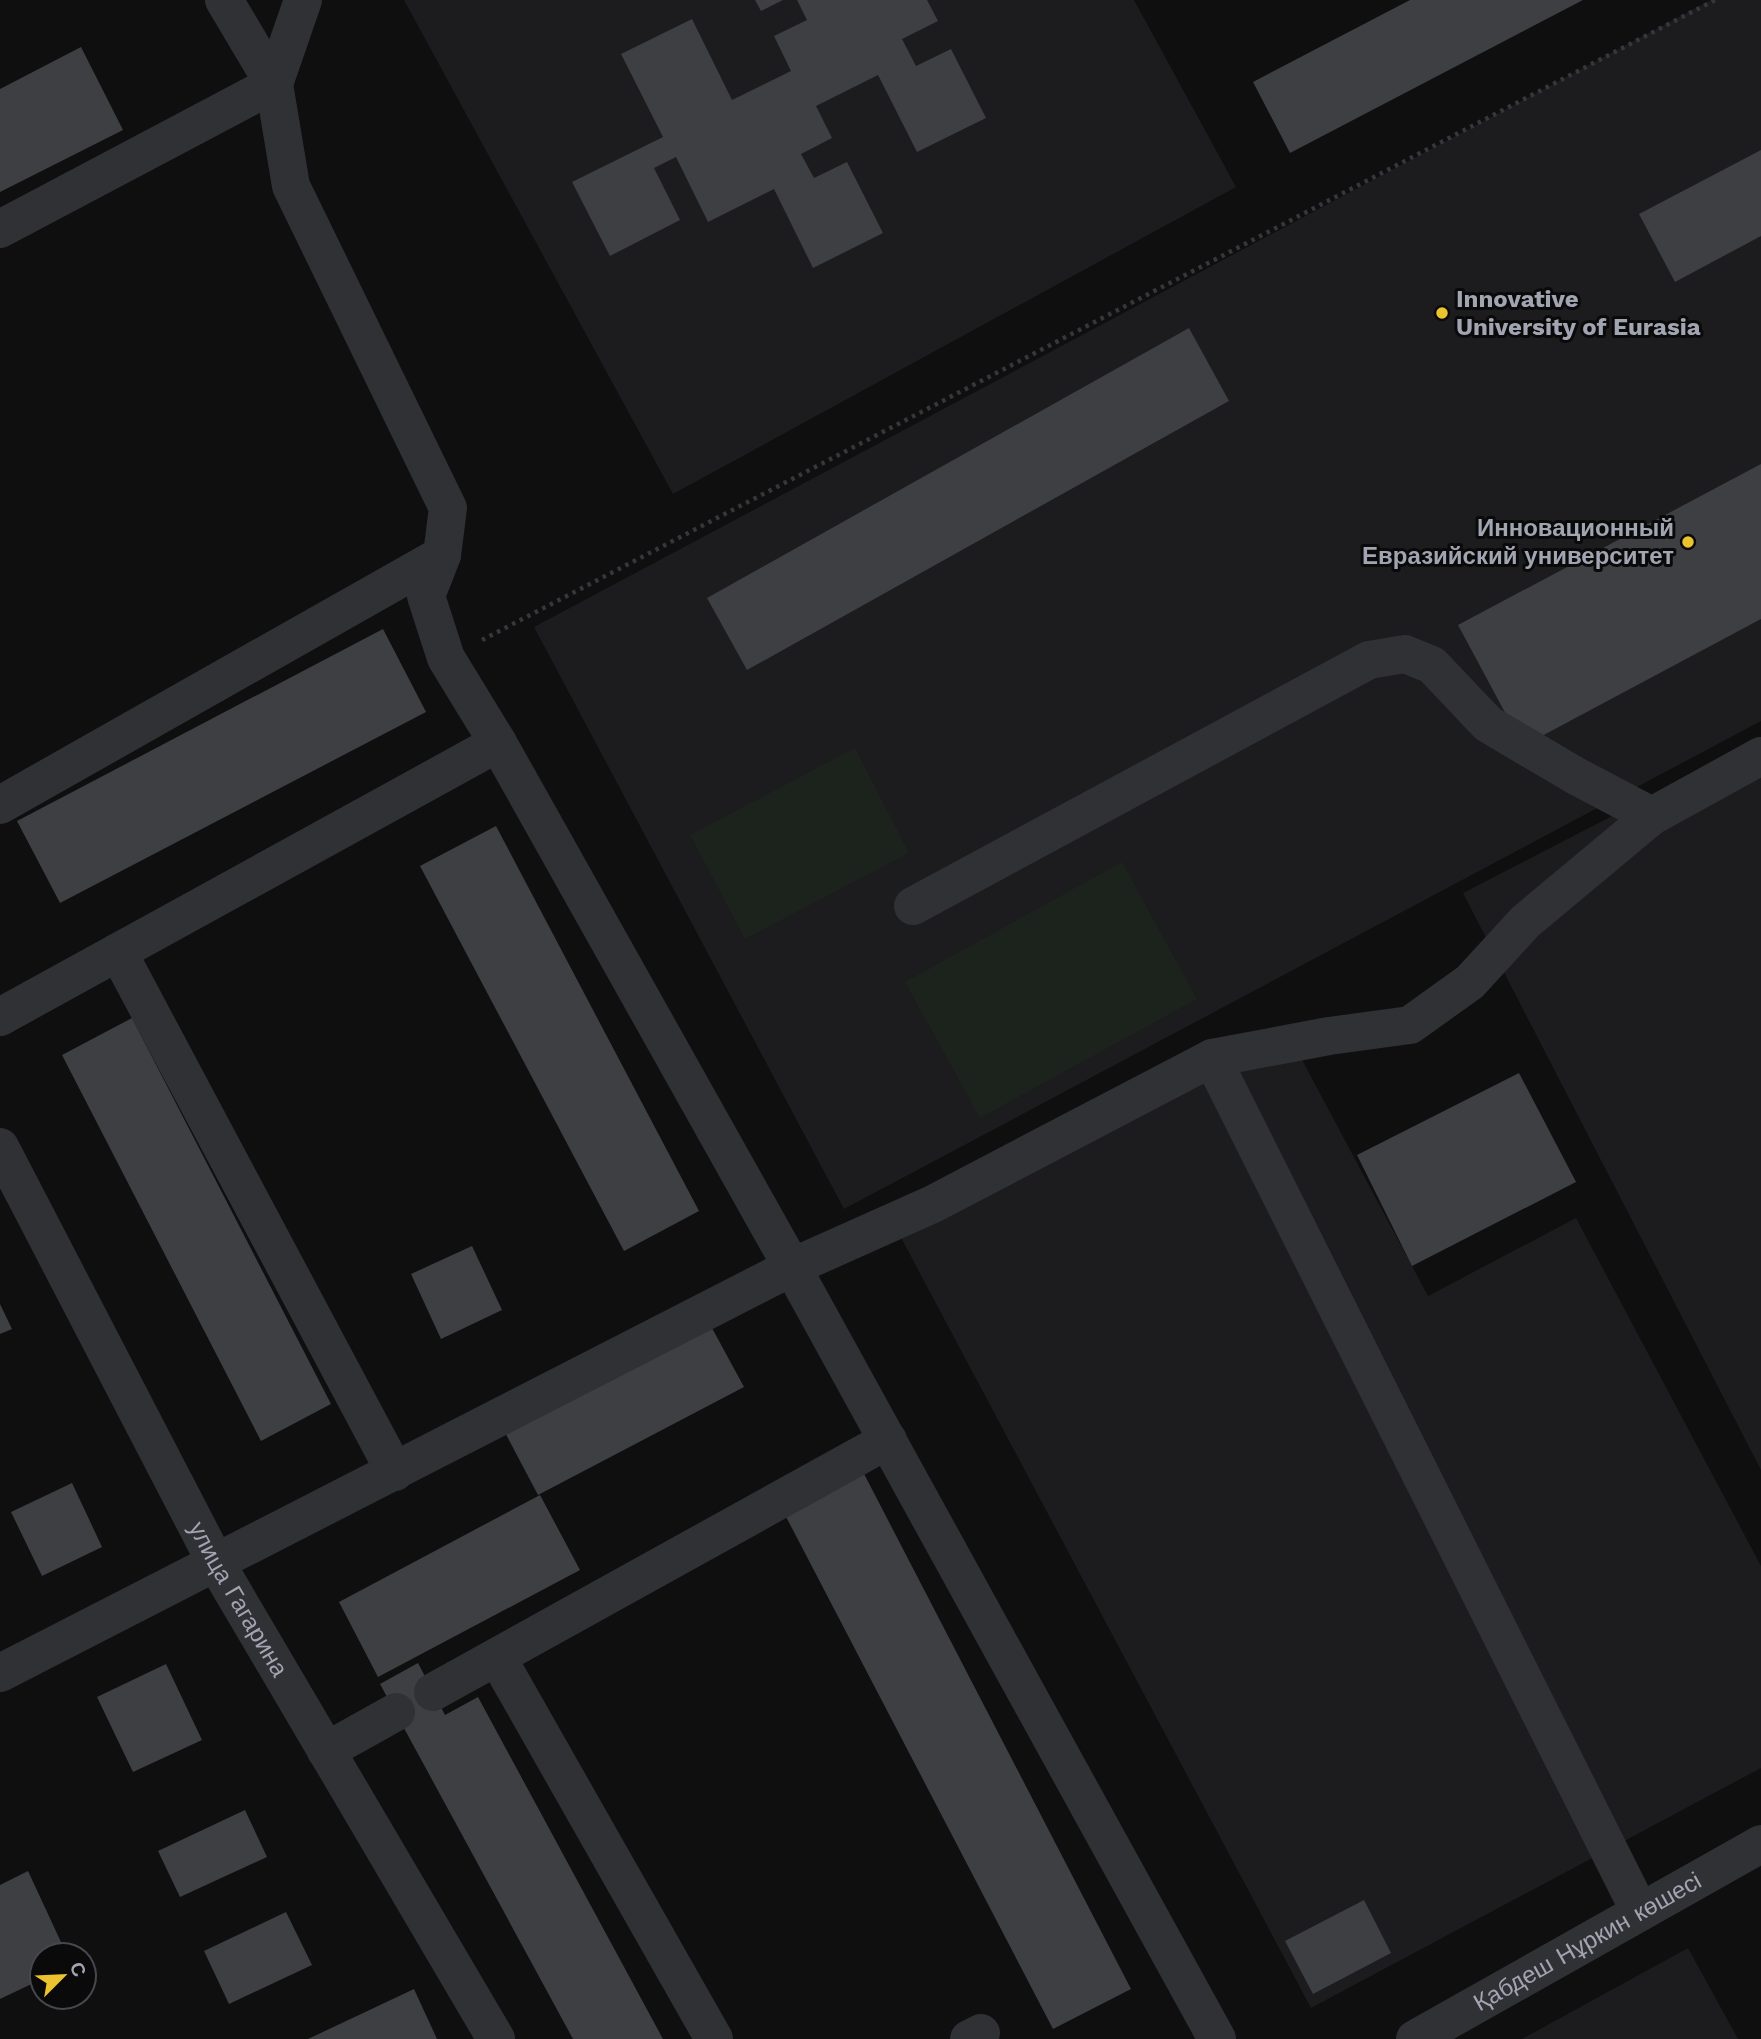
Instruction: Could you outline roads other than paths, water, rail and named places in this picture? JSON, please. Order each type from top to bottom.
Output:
[{"type":"street","points":[[224,0],[274,84],[291,186],[448,508],[442,555],[426,596],[446,658],[498,743],[792,1267],[1217,2039]]},
{"type":"street","points":[[0,229],[274,84],[303,0]]},
{"type":"street","points":[[0,805],[442,555]]},
{"type":"street","points":[[913,906],[1369,660],[1405,654],[1432,664],[1488,724],[1651,816]]},
{"type":"street","points":[[0,1017],[498,743]]},
{"type":"street","points":[[0,1673],[792,1267],[933,1204],[1212,1058],[1329,1036],[1410,1025],[1470,982],[1525,922],[1651,816],[1761,756]]},
{"type":"street","points":[[118,952],[395,1472]]},
{"type":"street","points":[[1212,1058],[1640,1912]]},
{"type":"street","name":"улица Гагарина","points":[[4,1166],[216,1563],[496,2039]]},
{"type":"street","points":[[433,1692],[888,1440]]},
{"type":"street","points":[[497,1657],[714,2039]]},
{"type":"street","points":[[326,1751],[396,1712]]},
{"type":"street","name":"Қабдеш Нұркин көшесі","points":[[1415,2039],[1761,1844]]},
{"type":"place","name":"Innovative University of Eurasia","points":[[1442,313]]},
{"type":"place","name":"Инновационный Евразийский университет","points":[[1688,542]]}]
